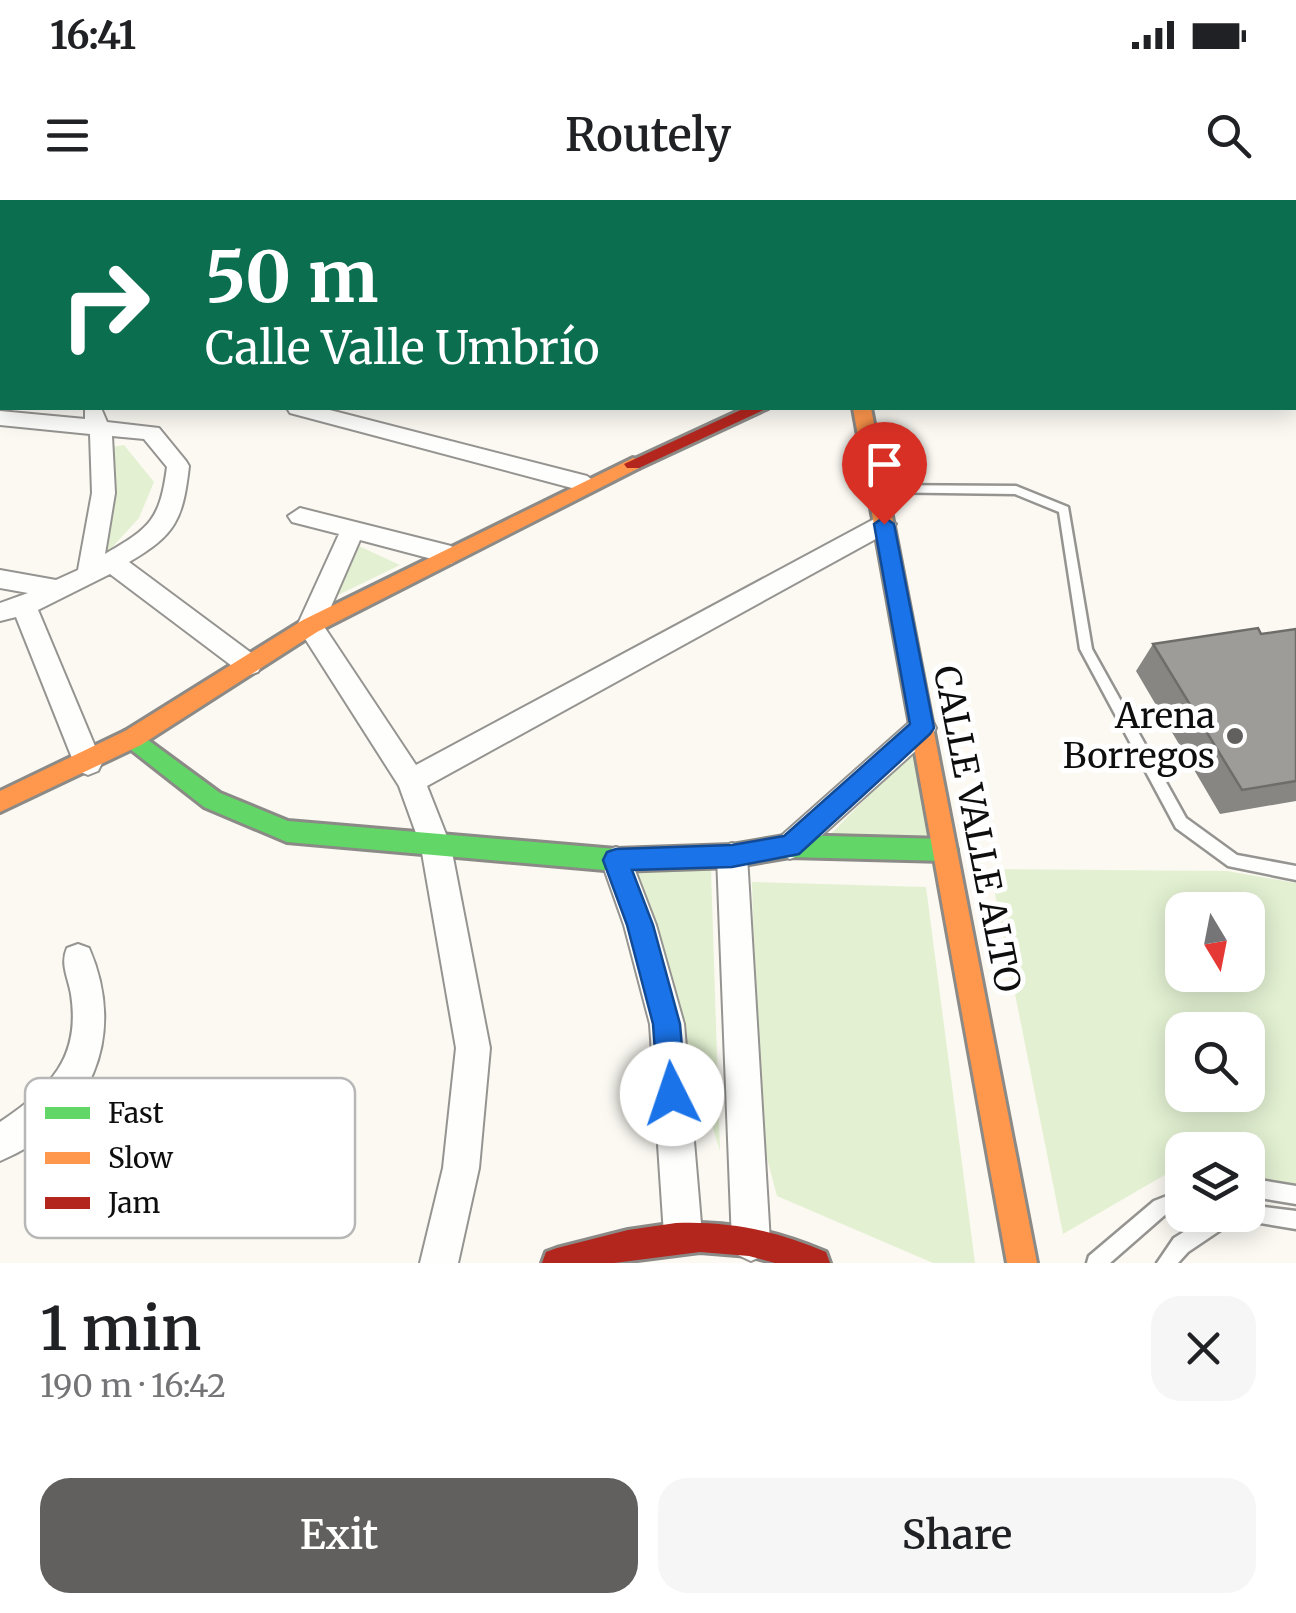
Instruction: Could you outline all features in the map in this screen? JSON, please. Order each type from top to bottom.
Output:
[{"type":"street","points":[[307,410],[587,484]]},
{"type":"street","points":[[0,802],[133,738],[310,626],[587,484],[754,410]]},
{"type":"street","name":"CALLE VALLE ALTO","points":[[862,410],[1022,1263]]},
{"type":"street","points":[[89,575],[105,469],[96,417]]},
{"type":"street","points":[[0,418],[96,417],[151,434],[178,466],[173,507],[152,538],[114,563],[12,609],[88,762]]},
{"type":"street","points":[[300,516],[451,555]]},
{"type":"street","points":[[411,781],[884,524]]},
{"type":"street","points":[[310,626],[353,530]]},
{"type":"street","points":[[114,563],[249,665]]},
{"type":"street","points":[[0,579],[60,590]]},
{"type":"street","points":[[310,626],[411,781],[436,848],[473,1048],[461,1168],[439,1263]]},
{"type":"street","points":[[790,846],[922,728]]},
{"type":"street","points":[[133,738],[212,800],[288,831],[436,848],[616,860],[732,856],[790,846],[945,850]]},
{"type":"street","points":[[732,856],[751,1242]]},
{"type":"street","points":[[616,860],[640,925],[667,1024],[684,1235]]},
{"type":"street","points":[[75,1078],[83,1068],[92,1000],[78,959]]},
{"type":"street","points":[[0,1142],[25,1126]]},
{"type":"street","points":[[558,1263],[592,1252],[684,1235],[751,1242],[815,1263]]},
{"type":"lane","points":[[878,488],[1016,490],[1064,510],[1086,649],[1181,823],[1233,861],[1296,873]]},
{"type":"lane","points":[[1265,1190],[1296,1195]]},
{"type":"lane","points":[[1096,1263],[1165,1205]]},
{"type":"lane","points":[[1265,1216],[1296,1220]]},
{"type":"lane","points":[[1166,1263],[1180,1245],[1201,1232]]},
{"type":"green space","points":[[124,445],[154,482],[139,518],[106,554],[111,447]]},
{"type":"green space","points":[[350,542],[400,565],[328,600]]},
{"type":"green space","points":[[915,748],[929,837],[827,838]]},
{"type":"green space","points":[[632,865],[711,868],[720,1151]]},
{"type":"green space","points":[[990,869],[1227,871],[1296,883],[1296,1192],[1265,1184],[1265,1132],[1165,1132],[1165,1175],[1063,1234]]},
{"type":"green space","points":[[752,882],[926,887],[975,1263],[933,1263],[777,1196],[758,1124]]},
{"type":"building","name":"Arena Borregos","points":[[1258,628],[1261,634],[1296,629],[1296,781],[1242,790],[1153,644]]},
{"type":"traffic: fast","points":[[133,738],[212,800],[287,831],[616,860],[732,856],[790,846],[945,850]]},
{"type":"traffic: slow","points":[[862,410],[1022,1263]]},
{"type":"traffic: slow","points":[[0,802],[133,738],[310,626],[633,464]]},
{"type":"traffic: jam","points":[[633,464],[754,410]]},
{"type":"traffic: jam","points":[[557,1263],[628,1245],[700,1237],[758,1243],[815,1263]]},
{"type":"place","name":"Arena Borregos","points":[[1235,736]]},
{"type":"route","points":[[672,1094],[667,1024],[640,925],[616,860],[732,856],[790,846],[922,728],[884,524]]}]
